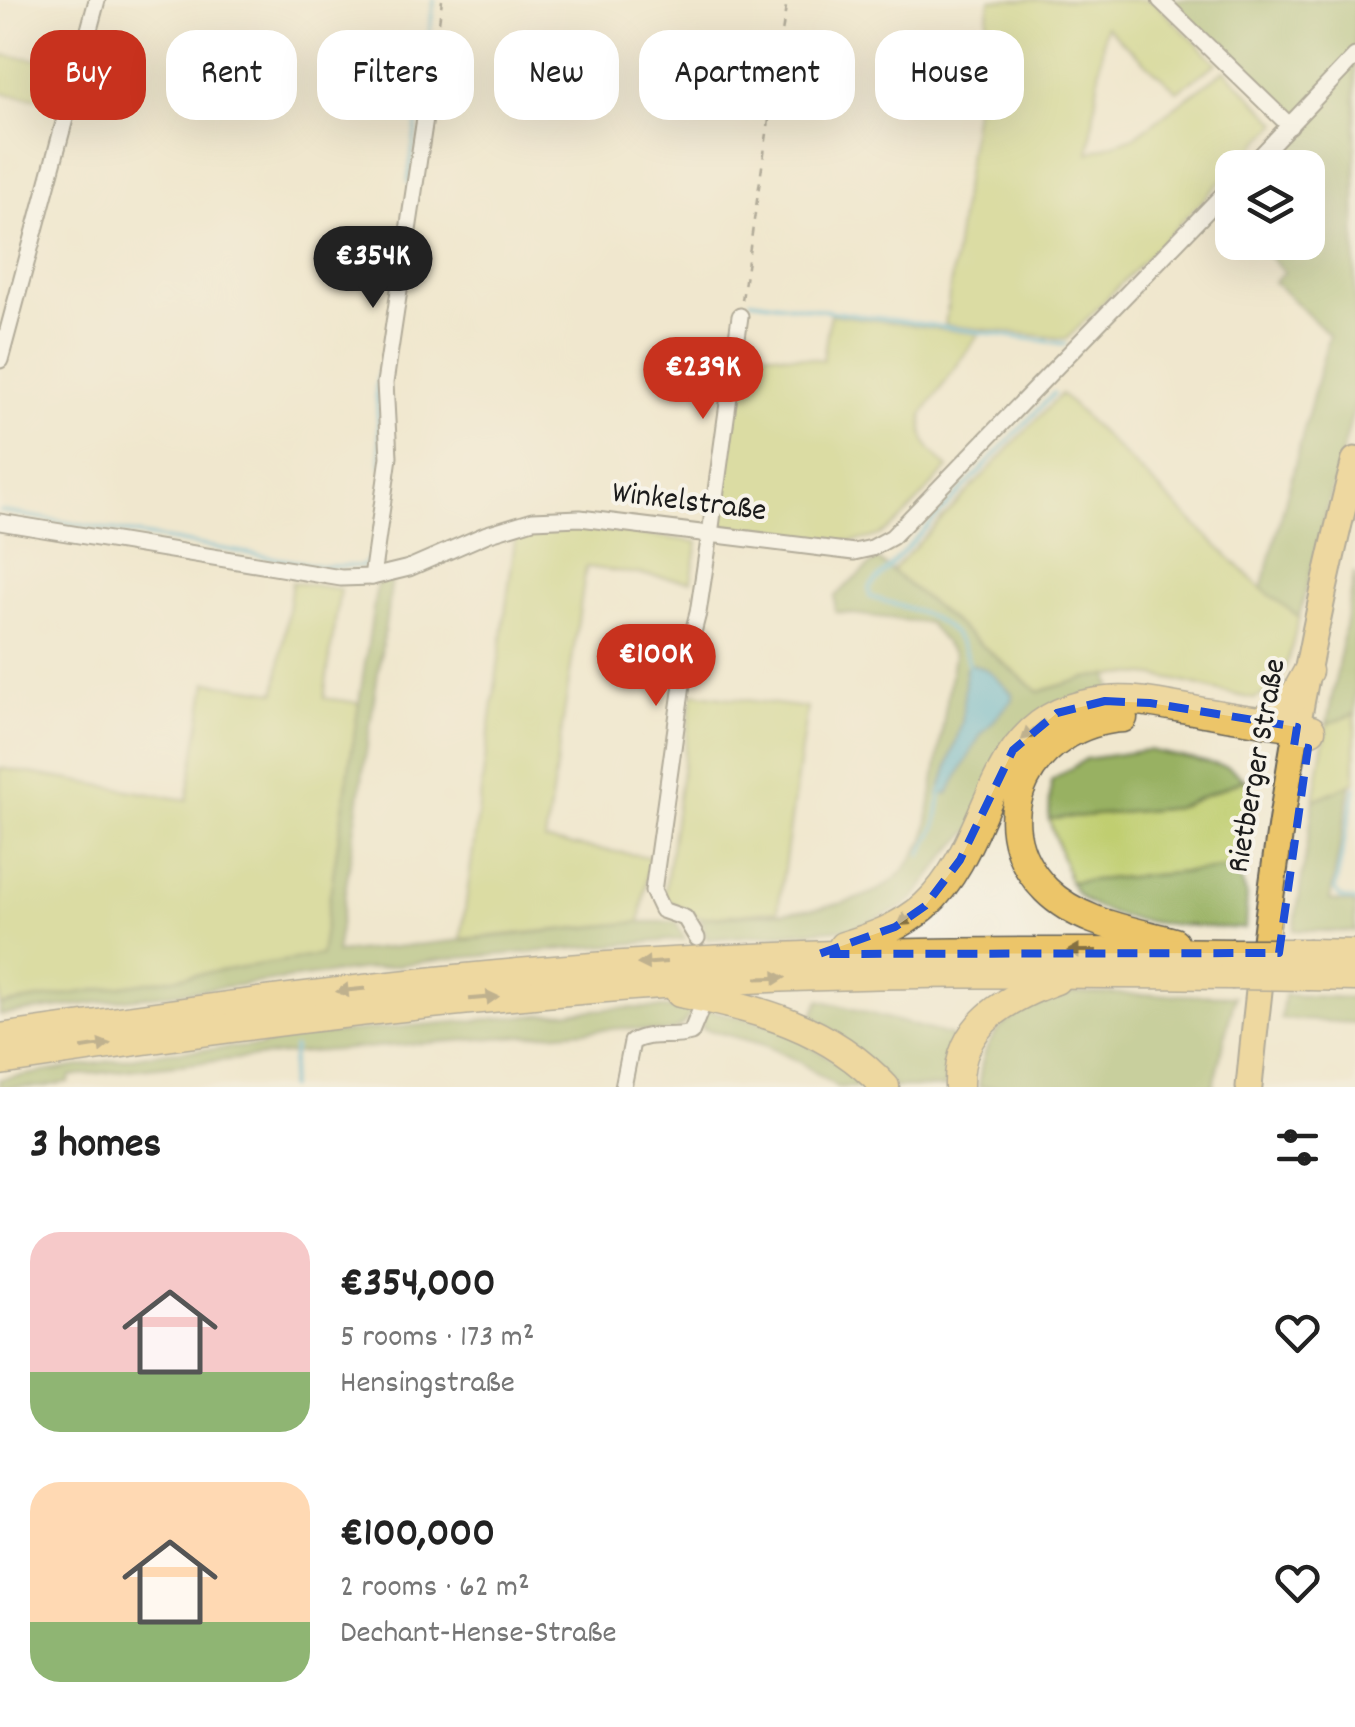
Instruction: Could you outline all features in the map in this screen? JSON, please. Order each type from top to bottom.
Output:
[{"type":"highway","points":[[1261,721],[1284,708],[1308,671]]},
{"type":"highway","points":[[820,954],[879,934],[925,906],[960,860],[1007,759],[1028,733],[1057,713],[1089,703],[1135,700],[1261,721],[1303,738]]},
{"type":"highway","points":[[1225,960],[1100,922],[1047,891],[1034,877],[1020,844],[1017,806],[1022,786],[1042,752],[1057,739],[1107,719],[1152,720],[1303,738]]},
{"type":"highway","points":[[0,1038],[262,1000],[430,981],[820,954],[1225,960],[1309,965],[1355,977]]},
{"type":"highway","points":[[1309,965],[1355,954]]},
{"type":"highway","points":[[0,1061],[268,1022],[450,1001],[818,976],[1076,973],[1225,960]]},
{"type":"highway","points":[[959,1087],[969,1038],[984,1018],[1022,992],[1076,973]]},
{"type":"highway","points":[[639,986],[781,1017],[847,1053],[885,1087]]},
{"type":"main road","name":"Rietberger Straße","points":[[1266,1087],[1308,671],[1336,531],[1355,460]]},
{"type":"main road","name":"Rietberger Straße","points":[[1249,1087],[1262,958],[1303,738],[1355,512]]},
{"type":"street","points":[[0,360],[97,0]]},
{"type":"street","points":[[1160,0],[1290,126]]},
{"type":"street","points":[[1267,150],[1355,56]]},
{"type":"street","points":[[372,577],[389,457],[385,384],[425,120]]},
{"type":"street","name":"Winkelstraße","points":[[0,522],[340,578],[372,577],[409,568],[488,534],[534,520],[580,518],[854,552],[872,548],[892,537],[1215,203]]},
{"type":"street","points":[[697,938],[685,918],[662,910],[653,891],[685,664],[698,613],[710,535],[740,316]]},
{"type":"street","points":[[623,1087],[632,1042],[650,1035],[677,1037],[691,1033],[700,1011]]},
{"type":"path","points":[[438,30],[442,0]]},
{"type":"path","points":[[740,316],[787,0]]},
{"type":"highlighted area","points":[[1105,701],[1150,703],[1297,727],[1294,746],[1308,748],[1279,953],[819,954],[895,927],[925,906],[960,860],[1013,750],[1057,713]]},
{"type":"green space","points":[[990,0],[1152,0],[1217,63],[1177,91],[1105,26],[1089,153],[1134,137],[1225,70],[1278,123],[1252,150],[1215,150],[1215,187],[1067,339],[945,325],[973,120],[1024,120],[1024,30],[986,30]]},
{"type":"green space","points":[[1171,0],[1355,0],[1355,404],[1299,617],[1262,589],[1329,335],[1274,282],[1284,272],[1273,260],[1325,260],[1325,150],[1275,150],[1298,126]]},
{"type":"green space","points":[[0,55],[30,58],[30,97],[0,93]]},
{"type":"green space","points":[[830,314],[979,334],[923,414],[927,444],[948,468],[896,524],[873,537],[854,541],[809,540],[725,527],[718,519],[743,349],[823,360]]},
{"type":"green space","points":[[1061,394],[1262,589],[1299,617],[1286,665],[1266,693],[1254,699],[1139,675],[1110,675],[1039,692],[892,571]]},
{"type":"green space","points":[[580,526],[698,542],[691,581],[586,567],[545,841],[650,857],[640,922],[461,939],[516,533],[533,528]]},
{"type":"green space","points":[[877,559],[1038,692],[1109,675],[1111,690],[950,851],[902,908],[853,928],[707,939],[700,918],[799,911],[872,893],[901,873],[925,839],[954,654],[928,623],[835,612],[835,596]]},
{"type":"green space","points":[[1355,572],[1355,714],[1327,724]]},
{"type":"green space","points":[[392,580],[336,953],[640,922],[676,922],[685,939],[447,959],[0,1015],[0,1005],[321,955],[377,583]]},
{"type":"green space","points":[[292,582],[340,589],[324,698],[359,703],[321,955],[0,1005],[0,768],[187,800],[207,682],[276,692]]},
{"type":"green space","points":[[693,693],[807,708],[778,910],[700,918],[664,898]]},
{"type":"green space","points":[[1355,714],[1355,782],[1314,800],[1327,724]]},
{"type":"green space","points":[[1148,750],[1228,767],[1245,779],[1175,808],[1049,819],[1051,781],[1086,759]]},
{"type":"green space","points":[[1245,779],[1255,792],[1236,868],[1070,882],[1049,819],[1175,808]]},
{"type":"green space","points":[[1351,784],[1330,900],[1355,904],[1355,932],[1294,930],[1314,800]]},
{"type":"green space","points":[[1236,868],[1247,896],[1245,929],[1175,925],[1122,916],[1099,909],[1081,897],[1070,882]]},
{"type":"green space","points":[[1074,993],[1235,996],[1213,1087],[979,1087],[987,1047],[1007,1022],[1036,1006]]},
{"type":"green space","points":[[1284,995],[1355,998],[1355,1023],[1281,1019]]},
{"type":"green space","points":[[820,1000],[952,1036],[945,1063],[946,1087],[895,1087],[813,1015]]},
{"type":"green space","points":[[617,1008],[693,1008],[681,1026],[665,1032],[624,1028],[296,1053],[70,1076],[69,1082],[41,1087],[0,1087],[0,1079],[167,1052],[260,1046],[298,1036]]},
{"type":"green space","points":[[704,1009],[779,1026],[875,1087],[837,1087],[798,1061],[764,1045],[702,1028]]},
{"type":"water","points":[[972,664],[988,670],[1012,693],[1012,700],[980,736],[948,794],[939,794],[962,722],[966,667]]},
{"type":"waterway","points":[[408,183],[434,0]]},
{"type":"waterway","points":[[751,300],[1065,344]]},
{"type":"waterway","points":[[380,366],[376,389],[381,466]]},
{"type":"waterway","points":[[969,665],[964,649],[944,626],[917,611],[870,597],[869,588],[1054,393]]},
{"type":"waterway","points":[[0,511],[322,566],[363,566],[368,559]]},
{"type":"waterway","points":[[1355,788],[1335,890],[1341,898],[1355,901]]},
{"type":"waterway","points":[[921,855],[936,826],[942,789]]},
{"type":"waterway","points":[[289,1087],[294,1048]]}]
